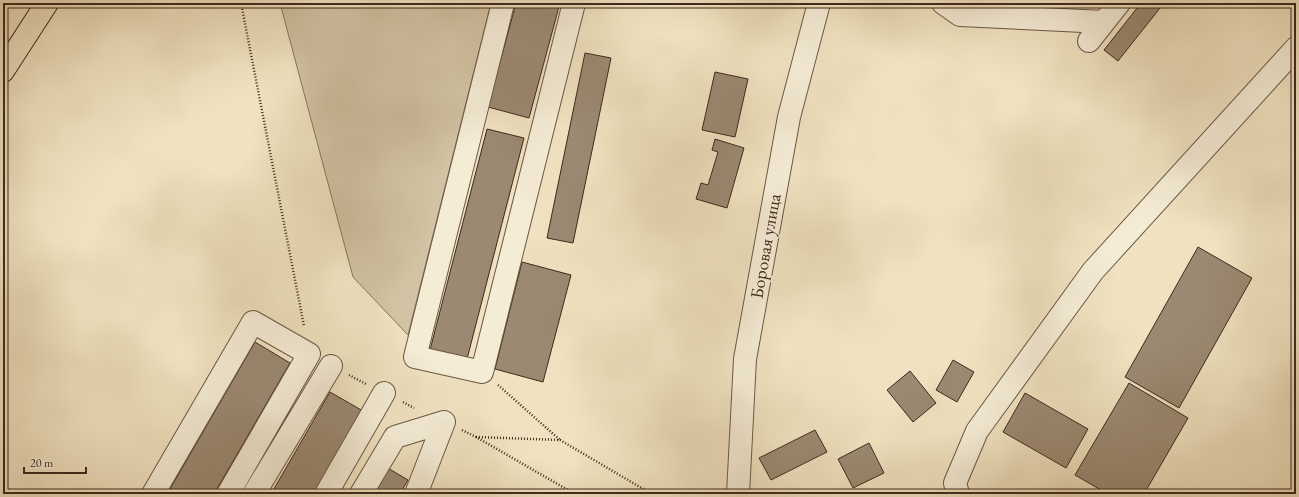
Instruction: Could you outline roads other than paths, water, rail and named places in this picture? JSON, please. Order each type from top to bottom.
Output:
[{"type":"main road","points":[[3,71],[47,3]]},
{"type":"lane","points":[[503,3],[415,356],[482,372],[574,3]]},
{"type":"lane","name":"Боровая улица","points":[[738,494],[745,359],[788,117],[819,3]]},
{"type":"lane","points":[[943,3],[960,15],[1104,22]]},
{"type":"lane","points":[[1089,41],[1119,3]]},
{"type":"lane","points":[[958,494],[955,483],[977,431],[1093,271],[1296,48]]},
{"type":"lane","points":[[153,494],[253,322],[309,354],[228,494]]},
{"type":"lane","points":[[254,494],[331,366]]},
{"type":"lane","points":[[326,494],[384,393]]},
{"type":"lane","points":[[361,494],[395,437],[444,422],[416,494]]}]
